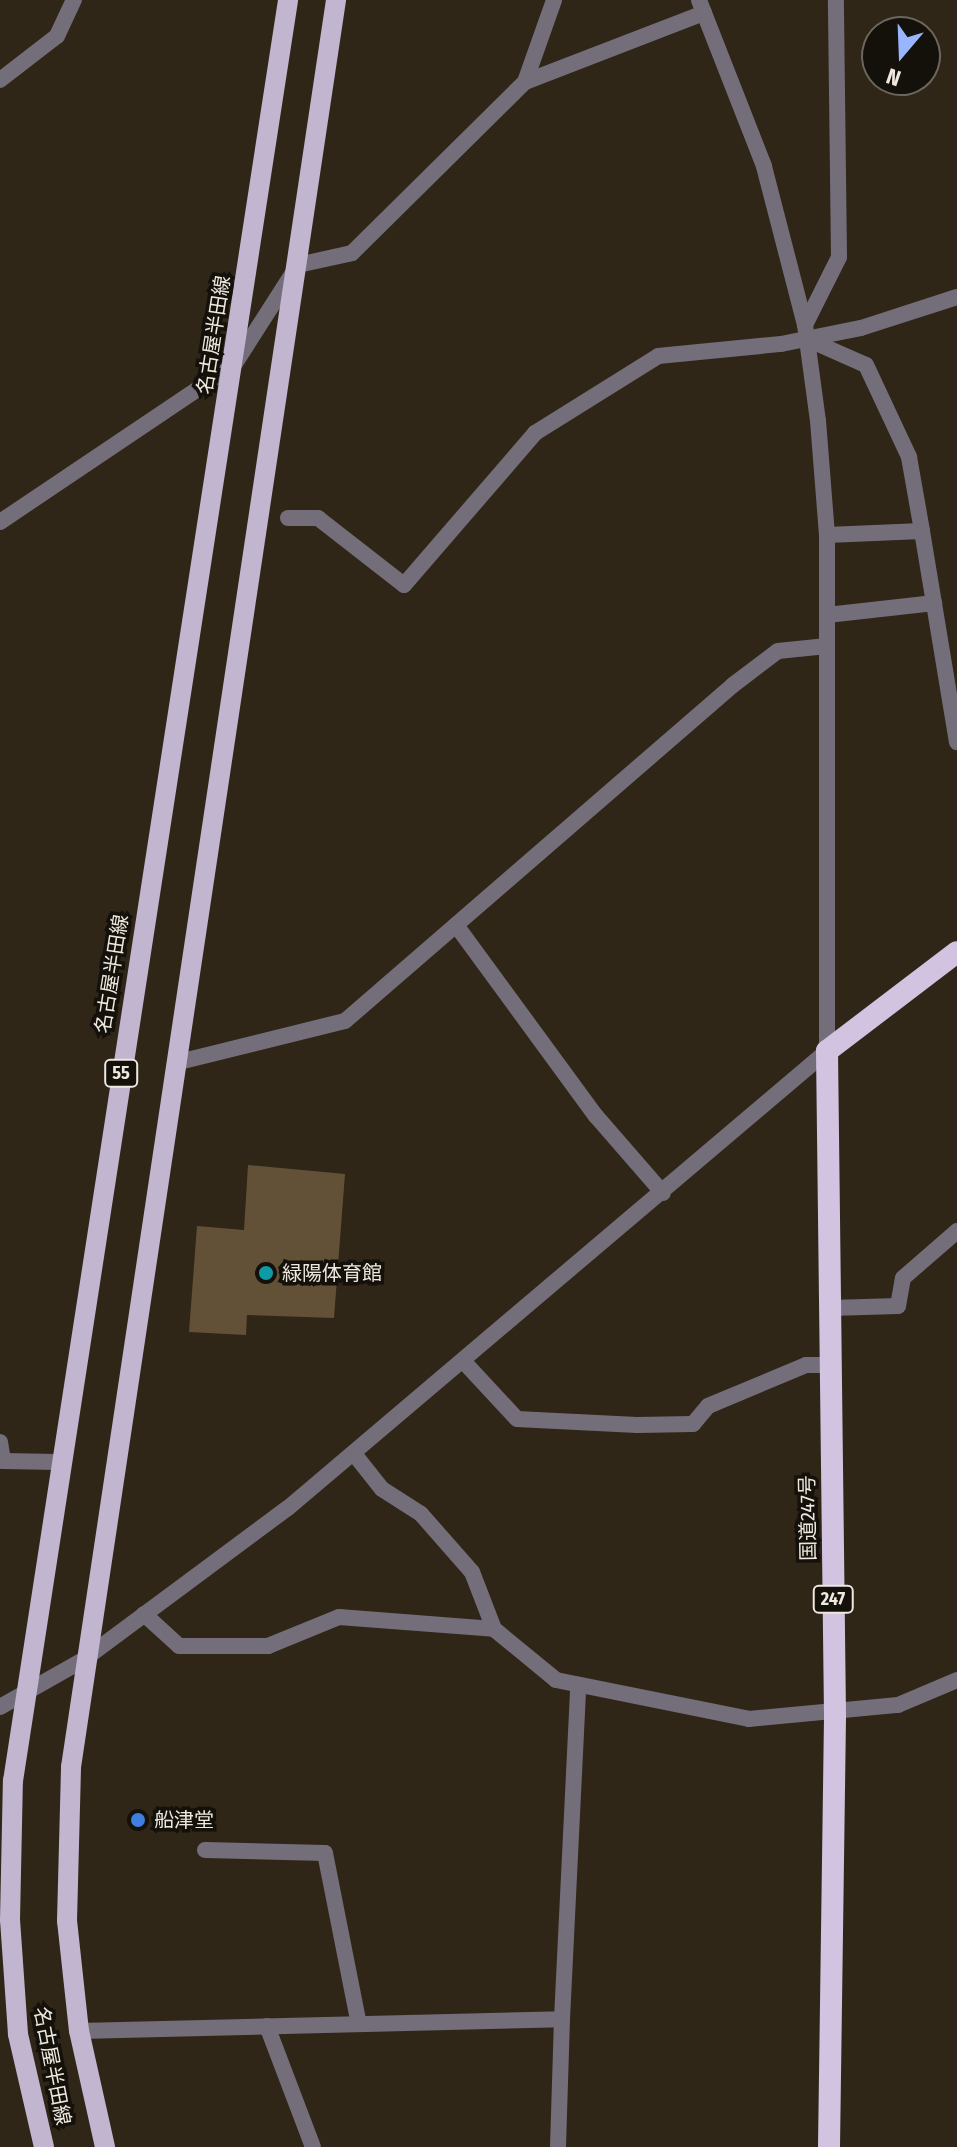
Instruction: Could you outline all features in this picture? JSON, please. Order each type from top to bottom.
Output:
[{"type":"highway","points":[[827,1051],[957,952]]},
{"type":"highway","name":"国道247号","points":[[827,1051],[835,1715],[829,2147]]},
{"type":"main road","name":"名古屋半田線","points":[[44,2147],[18,2034],[10,1920],[13,1781],[58,1462],[234,365],[288,0]]},
{"type":"main road","name":"名古屋半田線","points":[[105,2147],[79,2031],[67,1921],[71,1767],[83,1660],[336,0]]},
{"type":"street","points":[[0,80],[57,36],[74,0]]},
{"type":"street","points":[[525,82],[554,0]]},
{"type":"street","points":[[806,332],[839,257],[836,0]]},
{"type":"street","points":[[0,522],[234,365],[298,265],[352,253],[525,82],[702,7],[764,166],[806,332],[827,535],[827,1051],[355,1455],[83,1660],[24,1698],[0,1707]]},
{"type":"street","points":[[288,518],[318,518],[404,585],[535,433],[641,366],[681,351],[806,332],[957,297]]},
{"type":"street","points":[[806,332],[866,365],[909,457],[957,742]]},
{"type":"street","points":[[827,535],[922,531]]},
{"type":"street","points":[[827,615],[934,603]]},
{"type":"street","points":[[175,1063],[345,1021],[767,659],[778,651],[827,646]]},
{"type":"street","points":[[456,925],[596,1116],[663,1193]]},
{"type":"street","points":[[830,1308],[898,1306],[903,1278],[957,1231]]},
{"type":"street","points":[[465,1363],[517,1419],[637,1425],[693,1424],[708,1406],[806,1365],[830,1365]]},
{"type":"street","points":[[0,1442],[3,1461],[58,1462]]},
{"type":"street","points":[[355,1455],[382,1489],[421,1514],[472,1572],[494,1629],[556,1680],[578,1687],[749,1719],[835,1715],[898,1705],[957,1680]]},
{"type":"street","points":[[144,1614],[179,1646],[268,1646],[339,1617],[494,1629]]},
{"type":"street","points":[[558,2147],[578,1687]]},
{"type":"street","points":[[205,1850],[325,1853],[359,2024]]},
{"type":"street","points":[[79,2031],[562,2019]]},
{"type":"street","points":[[267,2026],[313,2147]]},
{"type":"building","name":"緑陽体育館","points":[[248,1165],[345,1174],[334,1318],[247,1315],[246,1335],[189,1332],[197,1226],[244,1230]]},
{"type":"place","name":"緑陽体育館","points":[[266,1273]]},
{"type":"place","name":"船津堂","points":[[138,1820]]}]
